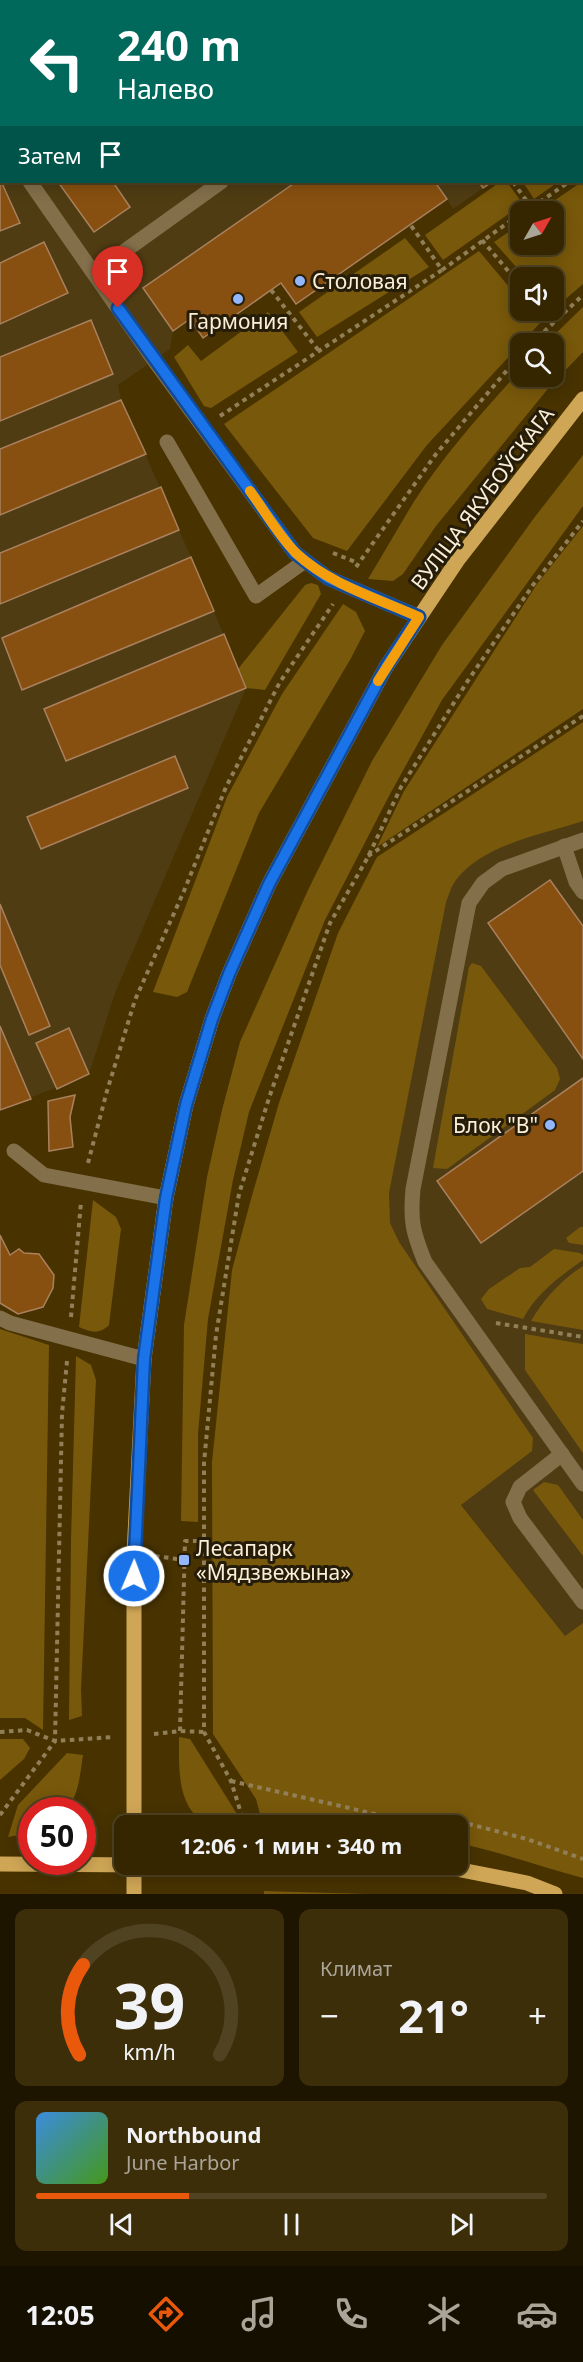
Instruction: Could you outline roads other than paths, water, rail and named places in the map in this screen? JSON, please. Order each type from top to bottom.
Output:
[{"type":"main road","name":"ВУЛІЦА ЯКУБОЎСКАГА","points":[[134,1815],[134,1554],[144,1359],[166,1198],[186,1105],[212,1019],[229,974],[269,884],[386,667],[458,561],[582,401]]},
{"type":"main road","points":[[0,1864],[114,1865]]},
{"type":"main road","points":[[468,1871],[527,1883],[555,1894]]},
{"type":"main road","points":[[134,1875],[134,1894]]},
{"type":"lane","points":[[31,183],[154,360],[295,553],[328,578],[419,617]]},
{"type":"lane","points":[[94,273],[220,183]]},
{"type":"lane","points":[[167,442],[256,596],[305,561]]},
{"type":"lane","points":[[583,840],[502,868],[483,883],[469,903],[413,1189],[411,1215],[415,1237],[425,1262],[583,1484]]},
{"type":"lane","points":[[564,846],[576,882],[583,892]]},
{"type":"lane","points":[[14,1151],[44,1175],[166,1198]]},
{"type":"lane","points":[[0,1318],[10,1323],[144,1359]]},
{"type":"lane","points":[[562,1454],[520,1487],[513,1502],[520,1518],[583,1602]]},
{"type":"place","name":"Cтоловая","points":[[300,281]]},
{"type":"place","name":"Гармония","points":[[238,299]]},
{"type":"place","name":"Блок \"В\"","points":[[550,1125]]},
{"type":"place","name":"Лесапарк «Мядзвежына»","points":[[184,1560]]}]
